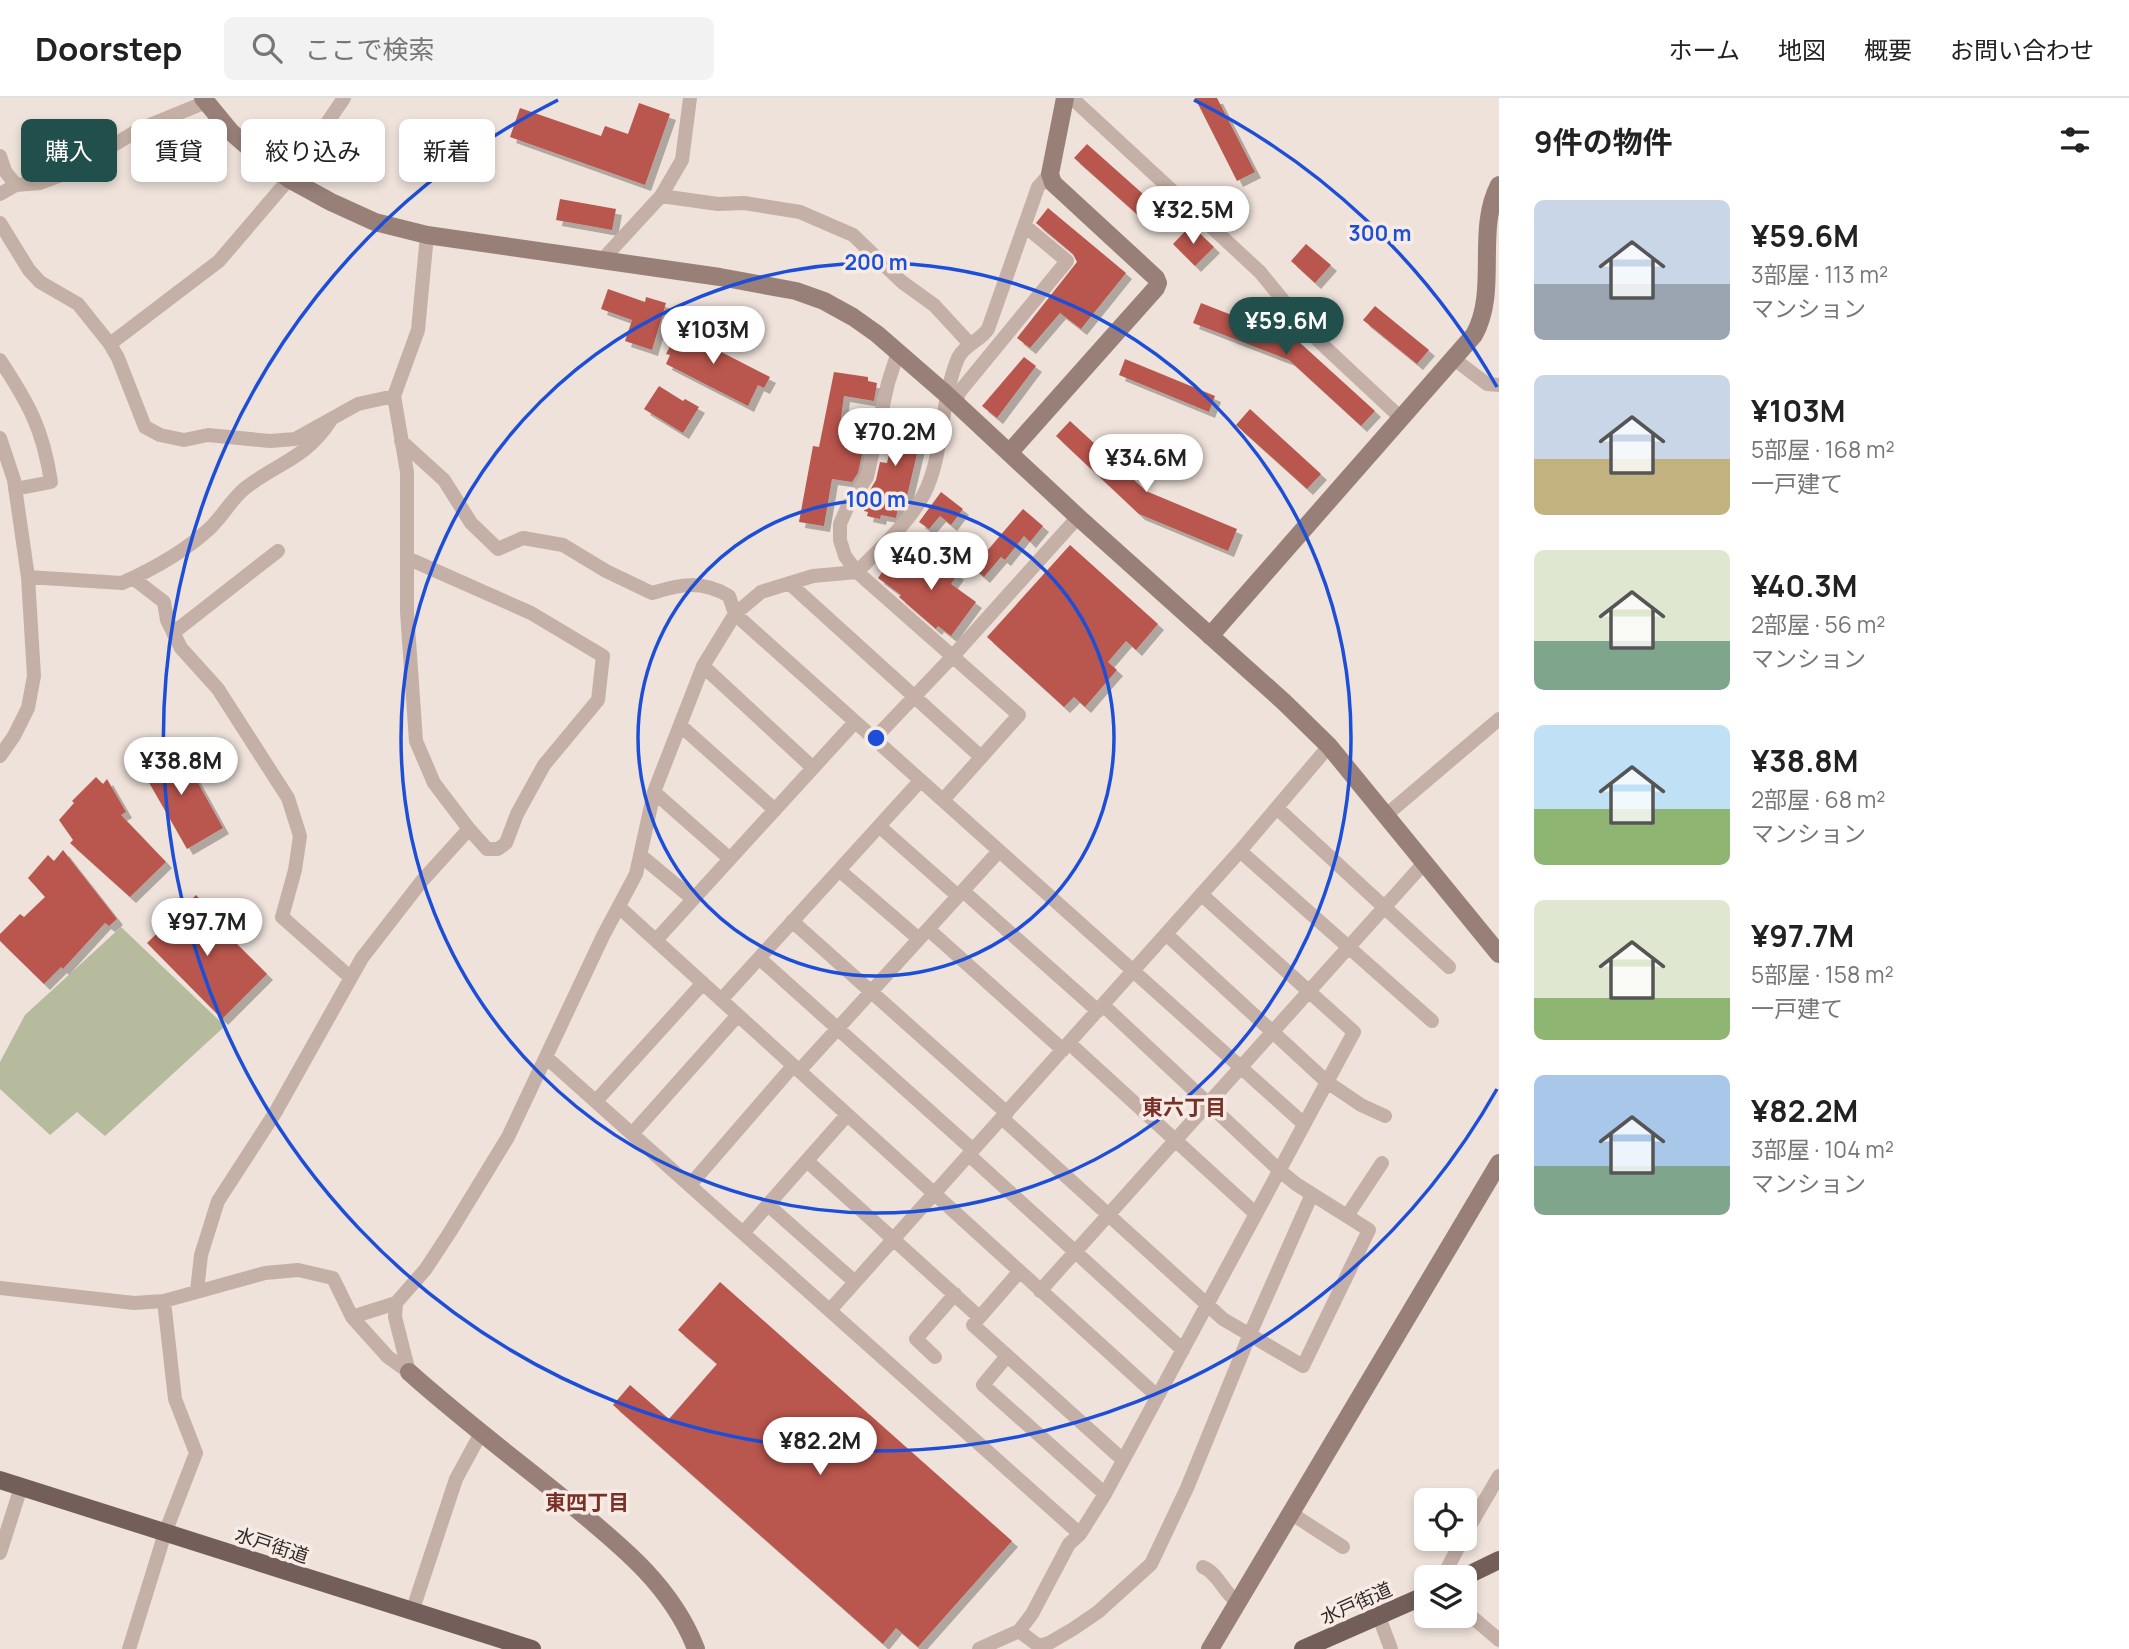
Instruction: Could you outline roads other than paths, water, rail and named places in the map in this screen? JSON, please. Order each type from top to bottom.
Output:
[{"type":"main road","name":"水戸街道","points":[[0,1480],[532,1649]]},
{"type":"main road","points":[[1477,1571],[1499,1560]]},
{"type":"main road","name":"水戸街道","points":[[1303,1649],[1414,1601]]},
{"type":"street","points":[[330,119],[344,98]]},
{"type":"street","points":[[603,259],[662,196],[681,160],[690,98]]},
{"type":"street","points":[[1009,453],[1116,336],[1158,283],[1156,278],[1053,183],[1050,174],[1065,98]]},
{"type":"street","points":[[1072,98],[1260,272],[1309,332],[1402,419]]},
{"type":"street","points":[[0,194],[16,185],[40,183],[69,172],[139,129],[205,100],[241,141]]},
{"type":"street","points":[[0,156],[5,171],[16,185]]},
{"type":"street","points":[[352,1317],[396,1303],[425,1270],[508,1137],[603,936],[636,874],[654,792],[703,666],[735,614],[761,592],[813,576],[858,572],[913,511],[925,493],[958,359],[963,350],[984,335],[988,328],[1038,187],[1050,174]]},
{"type":"street","points":[[110,344],[213,267],[287,182]]},
{"type":"street","points":[[294,182],[375,222],[427,235],[720,276],[796,291],[824,301],[853,317],[950,398],[1329,746],[1499,954]]},
{"type":"street","points":[[1210,636],[1474,335],[1483,312],[1489,214],[1499,185]]},
{"type":"street","points":[[662,196],[718,204],[744,203],[800,212],[853,235],[902,282],[934,305],[970,344]]},
{"type":"street","points":[[0,223],[29,270],[40,282],[78,304],[110,344],[145,427],[160,435],[184,440],[208,435],[270,441],[295,439],[358,404],[394,396]]},
{"type":"street","points":[[950,398],[961,390],[1067,261],[1025,226]]},
{"type":"street","points":[[407,558],[531,613],[596,649],[603,656],[598,700],[544,765],[517,814],[506,843],[498,849],[487,849],[469,830],[434,783],[416,741],[407,612],[407,558],[407,472],[394,396],[418,330],[427,235]]},
{"type":"street","points":[[898,352],[888,383],[867,477],[840,524],[840,540],[845,556],[858,572],[1019,715],[943,800]]},
{"type":"street","points":[[1454,359],[1488,384],[1499,385]]},
{"type":"street","points":[[0,360],[32,412],[45,447],[51,482],[15,489]]},
{"type":"street","points":[[28,577],[122,583],[133,578],[209,529],[244,489],[299,455],[319,439],[334,416]]},
{"type":"street","points":[[0,438],[15,489],[28,577],[34,676],[27,708],[14,736],[0,756]]},
{"type":"street","points":[[401,441],[444,480],[471,523],[498,549],[523,538],[563,544],[606,571],[652,593],[678,585],[711,586],[729,596],[735,614],[1304,1124]]},
{"type":"street","points":[[874,739],[1078,517]]},
{"type":"street","points":[[173,633],[278,551]]},
{"type":"street","points":[[133,578],[164,602],[173,633],[181,648],[218,689],[288,798],[300,836],[295,870],[282,917],[351,978]]},
{"type":"street","points":[[789,583],[981,757]]},
{"type":"street","points":[[703,666],[813,768]]},
{"type":"street","points":[[1385,816],[1499,719]]},
{"type":"street","points":[[656,940],[855,722]]},
{"type":"street","points":[[681,726],[775,810]]},
{"type":"street","points":[[831,1309],[1202,895],[1329,746]]},
{"type":"street","points":[[721,1000],[920,781]]},
{"type":"street","points":[[654,792],[730,859]]},
{"type":"street","points":[[1278,809],[1449,967]]},
{"type":"street","points":[[792,921],[1206,1305],[1223,1319],[1303,1366],[1369,1230],[1279,1170],[1100,1008],[879,826]]},
{"type":"street","points":[[197,1291],[201,1255],[218,1200],[275,1113],[362,958],[421,882],[469,830]]},
{"type":"street","points":[[690,1185],[999,851]]},
{"type":"street","points":[[1240,851],[1433,1021]]},
{"type":"street","points":[[640,855],[693,900]]},
{"type":"street","points":[[1040,1292],[1425,862]]},
{"type":"street","points":[[839,870],[1066,1047],[1256,1214]]},
{"type":"street","points":[[979,1649],[1019,1631],[1032,1614],[1069,1544],[1080,1534],[1105,1493],[1353,1032],[1202,895]]},
{"type":"street","points":[[619,907],[1157,1396]]},
{"type":"street","points":[[1166,934],[1327,1082],[1361,1105],[1385,1116]]},
{"type":"street","points":[[759,958],[1183,1350]]},
{"type":"street","points":[[596,1101],[703,984]]},
{"type":"street","points":[[632,1134],[738,1016]]},
{"type":"street","points":[[547,1058],[1080,1534]]},
{"type":"street","points":[[743,1233],[847,1115]]},
{"type":"street","points":[[807,1161],[978,1316]]},
{"type":"street","points":[[1347,1216],[1382,1163]]},
{"type":"street","points":[[1210,1649],[1499,1163]]},
{"type":"street","points":[[1019,1631],[1039,1646],[1049,1643],[1098,1612],[1151,1564],[1187,1488],[1250,1334],[1312,1194]]},
{"type":"street","points":[[768,1205],[855,1282]]},
{"type":"street","points":[[1,1288],[134,1303],[164,1301],[265,1273],[298,1270],[333,1278],[352,1317],[388,1357],[622,1547],[664,1592],[683,1620],[696,1649]]},
{"type":"street","points":[[1019,1272],[978,1316],[973,1325],[1123,1460]]},
{"type":"street","points":[[935,1357],[916,1339],[955,1294]]},
{"type":"street","points":[[129,1649],[165,1533],[196,1454],[175,1399],[164,1301]]},
{"type":"street","points":[[396,1303],[395,1317],[409,1372]]},
{"type":"street","points":[[1007,1356],[983,1385],[1105,1493]]},
{"type":"street","points":[[412,1612],[456,1479],[481,1433]]},
{"type":"street","points":[[1477,1514],[1499,1476]]},
{"type":"street","points":[[0,1553],[21,1487]]},
{"type":"street","points":[[1292,1514],[1343,1548]]},
{"type":"street","points":[[1203,1567],[1209,1570],[1238,1603]]},
{"type":"street","points":[[1380,1617],[1391,1649]]},
{"type":"street","points":[[1477,1621],[1499,1640]]},
{"type":"district","name":"東六丁目","points":[[1184,1108]]},
{"type":"district","name":"東四丁目","points":[[587,1503]]}]
